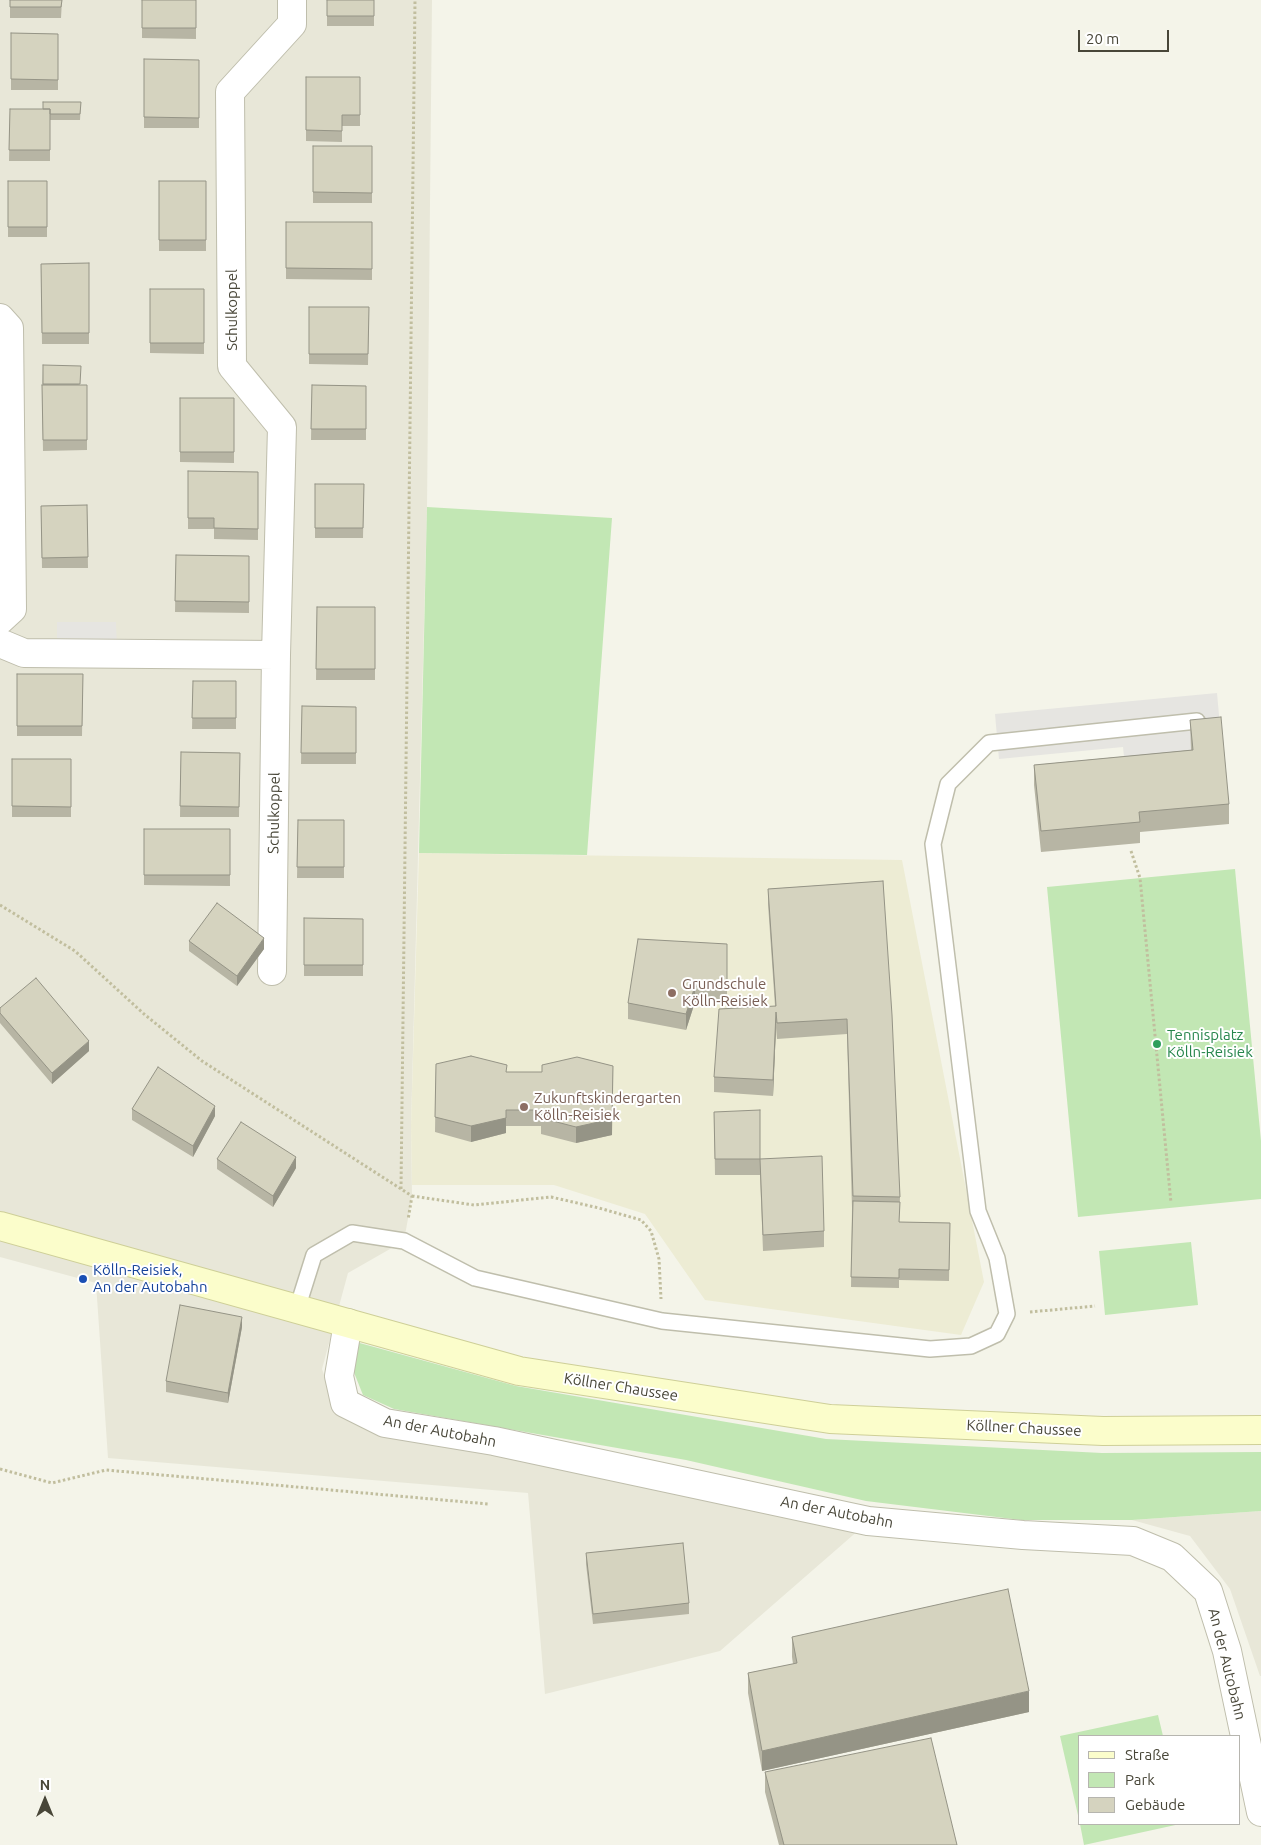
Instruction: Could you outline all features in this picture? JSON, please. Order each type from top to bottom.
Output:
[{"type":"street","name":"Schulkoppel","points":[[272,972],[276,655],[282,427],[232,366],[230,92],[292,24],[292,0]]},
{"type":"street","points":[[0,318],[8,328],[12,609],[0,620]]},
{"type":"street","points":[[0,643],[24,653],[276,655]]},
{"type":"street","name":"Köllner Chaussee","points":[[0,1226],[519,1372],[830,1419],[1103,1431],[1261,1430]]},
{"type":"street","name":"An der Autobahn","points":[[348,1323],[339,1376],[345,1404],[385,1423],[494,1441],[868,1521],[1024,1535],[1133,1540],[1172,1557],[1208,1591],[1227,1651],[1261,1812]]},
{"type":"lane","points":[[297,1309],[314,1255],[352,1233],[404,1240],[475,1278],[662,1321],[930,1349],[971,1346],[997,1334],[1007,1314],[997,1258],[978,1211],[933,844],[948,784],[990,743],[1197,721]]},
{"type":"path","points":[[401,1189],[415,0]]},
{"type":"path","points":[[1131,851],[1140,878],[1172,1203]]},
{"type":"path","points":[[0,905],[75,951],[144,1014],[202,1061],[412,1196],[474,1205],[552,1197],[641,1220],[651,1231],[659,1259],[662,1321]]},
{"type":"path","points":[[404,1240],[412,1196]]},
{"type":"path","points":[[1007,1314],[1095,1306]]},
{"type":"path","points":[[0,1469],[52,1483],[106,1470],[488,1504]]},
{"type":"shaded area","points":[[0,0],[432,0],[427,507],[411,1126],[412,1196],[404,1241],[348,1273],[322,1369],[334,1404],[567,1468],[677,1494],[860,1529],[720,1651],[545,1694],[528,1493],[108,1458],[96,1283],[0,1257]]},
{"type":"shaded area","points":[[57,622],[116,622],[117,648],[57,647]]},
{"type":"shaded area","points":[[1217,693],[1221,737],[1193,770],[1126,777],[1123,747],[999,759],[995,714]]},
{"type":"shaded area","name":"Grundschule Kölln-Reisiek","points":[[419,853],[902,860],[984,1282],[961,1335],[705,1300],[645,1214],[554,1185],[412,1185],[411,1126]]},
{"type":"shaded area","points":[[1261,1511],[1260,1676],[1230,1589],[1190,1536],[1132,1520]]},
{"type":"green space","points":[[427,507],[612,518],[587,855],[419,853]]},
{"type":"green space","name":"Tennisplatz Kölln-Reisiek","points":[[1235,869],[1261,1141],[1261,1199],[1078,1217],[1047,887]]},
{"type":"green space","points":[[1191,1242],[1198,1305],[1105,1315],[1099,1251]]},
{"type":"green space","points":[[356,1342],[516,1386],[826,1439],[1102,1453],[1261,1452],[1261,1511],[1132,1520],[1021,1520],[866,1501],[686,1460],[394,1409],[363,1395],[353,1370]]},
{"type":"green space","points":[[1158,1715],[1163,1735],[1078,1735],[1078,1815],[1060,1736]]},
{"type":"green space","points":[[1080,1825],[1175,1825],[1084,1845]]},
{"type":"building","points":[[10,0],[62,0],[61,7],[10,7]]},
{"type":"building","points":[[142,0],[196,0],[196,28],[142,28]]},
{"type":"building","points":[[327,0],[374,0],[374,16],[327,16]]},
{"type":"building","points":[[11,33],[58,34],[58,80],[11,79]]},
{"type":"building","points":[[144,59],[199,60],[199,118],[144,117]]},
{"type":"building","points":[[306,77],[360,77],[360,115],[342,115],[342,131],[306,130]]},
{"type":"building","points":[[43,102],[81,102],[80,114],[50,114],[50,109],[43,109]]},
{"type":"building","points":[[10,109],[50,109],[50,150],[9,150]]},
{"type":"building","points":[[313,146],[372,146],[372,193],[313,192]]},
{"type":"building","points":[[8,181],[47,181],[47,227],[8,227]]},
{"type":"building","points":[[159,181],[206,181],[206,240],[159,240]]},
{"type":"building","points":[[286,222],[372,222],[372,269],[286,268]]},
{"type":"building","points":[[89,263],[89,333],[42,333],[41,264]]},
{"type":"building","points":[[150,289],[204,289],[204,343],[150,343]]},
{"type":"building","points":[[309,307],[369,307],[368,354],[309,354]]},
{"type":"building","points":[[43,365],[81,366],[80,384],[43,384]]},
{"type":"building","points":[[42,385],[87,385],[87,440],[43,440]]},
{"type":"building","points":[[312,385],[366,386],[366,429],[311,429]]},
{"type":"building","points":[[180,398],[234,398],[234,452],[180,452]]},
{"type":"building","points":[[188,471],[258,472],[258,529],[214,528],[214,518],[188,518]]},
{"type":"building","points":[[315,484],[364,484],[363,528],[315,528]]},
{"type":"building","points":[[87,505],[88,557],[42,558],[41,506]]},
{"type":"building","points":[[176,555],[249,556],[249,602],[175,601]]},
{"type":"building","points":[[317,607],[375,607],[375,669],[316,669]]},
{"type":"building","points":[[17,674],[83,674],[82,726],[17,726]]},
{"type":"building","points":[[193,681],[236,681],[236,718],[192,718]]},
{"type":"building","points":[[302,706],[356,707],[356,753],[301,753]]},
{"type":"building","points":[[1221,717],[1229,804],[1139,812],[1140,822],[1041,831],[1034,765],[1193,750],[1190,720]]},
{"type":"building","points":[[181,752],[240,753],[239,807],[180,806]]},
{"type":"building","points":[[12,759],[71,759],[71,807],[12,806]]},
{"type":"building","points":[[298,820],[344,820],[344,867],[297,867]]},
{"type":"building","points":[[144,829],[230,829],[230,875],[144,875]]},
{"type":"building","points":[[883,881],[892,1015],[900,1197],[853,1196],[847,1019],[777,1023],[776,1012],[773,1080],[714,1077],[719,1009],[776,1006],[768,889]]},
{"type":"building","points":[[217,903],[264,938],[237,976],[189,941]]},
{"type":"building","points":[[304,918],[363,919],[363,965],[304,965]]},
{"type":"building","points":[[638,939],[727,944],[727,988],[695,986],[686,1014],[628,1003]]},
{"type":"building","points":[[36,978],[89,1041],[52,1073],[0,1013],[0,1008]]},
{"type":"building","name":"Zukunftskindergarten Kölln-Reisiek","points":[[471,1056],[507,1065],[506,1072],[542,1072],[542,1065],[577,1057],[613,1066],[612,1119],[576,1127],[541,1118],[541,1110],[506,1110],[506,1118],[471,1126],[435,1117],[436,1064]]},
{"type":"building","points":[[158,1067],[215,1106],[193,1146],[132,1109]]},
{"type":"building","points":[[760,1110],[760,1159],[715,1159],[714,1112]]},
{"type":"building","points":[[241,1122],[296,1157],[273,1196],[217,1159]]},
{"type":"building","points":[[822,1156],[824,1231],[763,1235],[760,1159]]},
{"type":"building","points":[[853,1201],[900,1202],[899,1222],[950,1223],[949,1270],[899,1269],[899,1278],[851,1277]]},
{"type":"building","points":[[180,1305],[242,1317],[228,1393],[166,1381]]},
{"type":"building","points":[[683,1543],[689,1603],[593,1614],[586,1553]]},
{"type":"building","points":[[1008,1589],[1029,1691],[762,1751],[748,1673],[797,1663],[792,1637]]},
{"type":"building","points":[[931,1738],[957,1845],[784,1845],[765,1772]]},
{"type":"place","name":"Grundschule Kölln-Reisiek","points":[[672,993]]},
{"type":"place","name":"Tennisplatz Kölln-Reisiek","points":[[1157,1044]]},
{"type":"place","name":"Zukunftskindergarten Kölln-Reisiek","points":[[524,1107]]},
{"type":"place","name":"Kölln-Reisiek, An der Autobahn","points":[[83,1279]]}]
